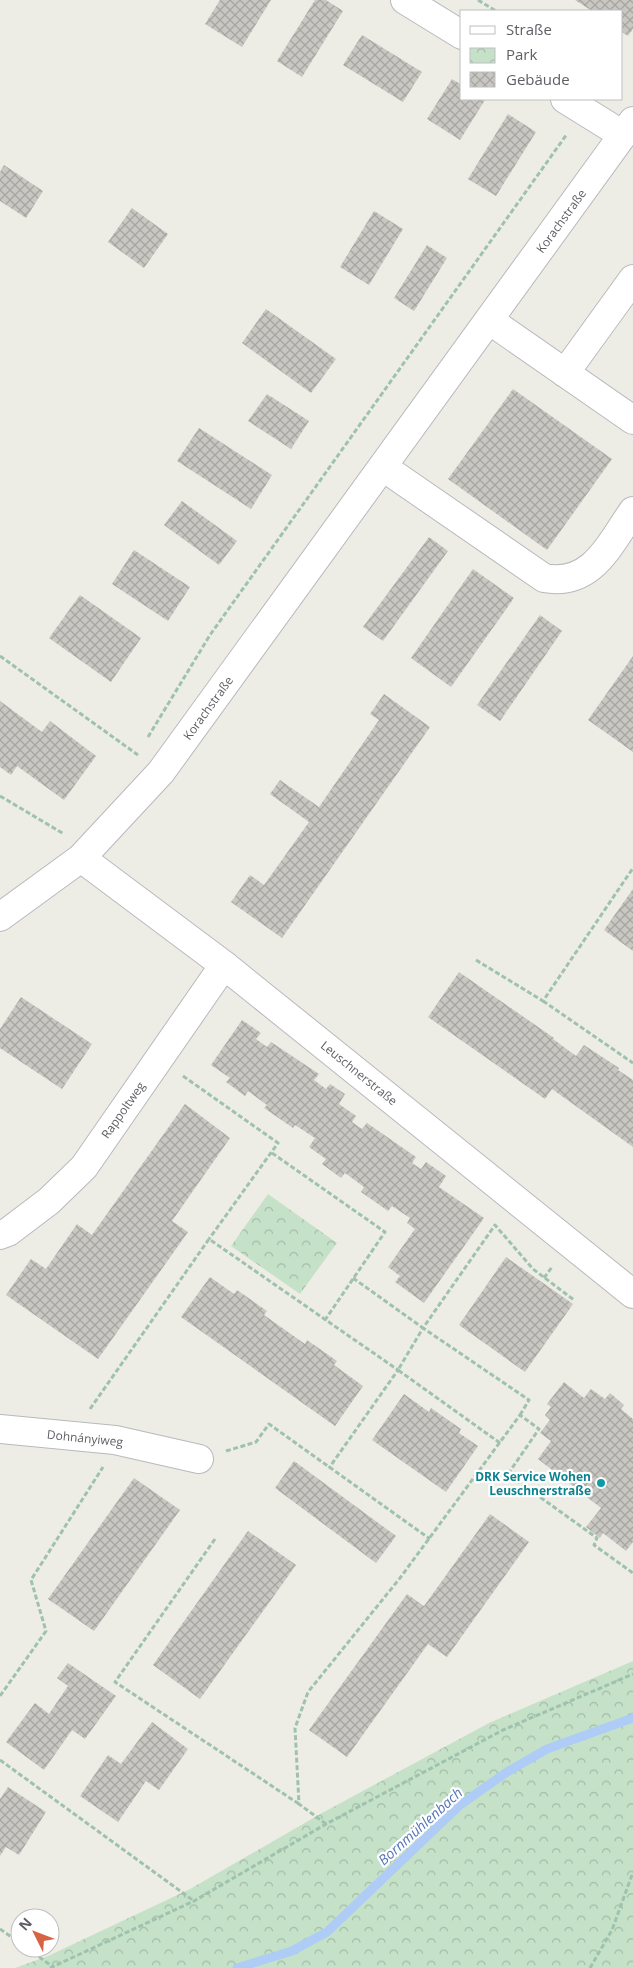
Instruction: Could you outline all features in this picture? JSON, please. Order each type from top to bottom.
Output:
[{"type":"street","points":[[405,0],[460,34]]},
{"type":"street","points":[[574,104],[628,128]]},
{"type":"street","name":"Korachstraße","points":[[0,917],[86,854],[161,772],[628,128]]},
{"type":"street","points":[[565,373],[633,278]]},
{"type":"street","points":[[489,320],[633,420]]},
{"type":"street","points":[[383,467],[544,578],[559,581],[574,579],[596,563],[633,511]]},
{"type":"street","name":"Leuschnerstraße","points":[[86,854],[632,1289]]},
{"type":"street","name":"Rappoltweg","points":[[0,1235],[8,1232],[49,1201],[84,1167],[224,965]]},
{"type":"street","name":"Dohnányiweg","points":[[0,1429],[114,1440],[199,1459]]},
{"type":"path","points":[[478,0],[494,10]]},
{"type":"path","points":[[146,741],[210,635],[574,104]]},
{"type":"path","points":[[0,656],[139,756]]},
{"type":"path","points":[[137,765],[143,748]]},
{"type":"path","points":[[0,796],[86,854]]},
{"type":"path","points":[[543,1001],[633,868]]},
{"type":"path","points":[[476,960],[543,1001],[633,1063]]},
{"type":"path","points":[[77,1437],[87,1414],[278,1143],[159,1059]]},
{"type":"path","points":[[272,1153],[385,1232],[325,1320]]},
{"type":"path","points":[[329,1468],[398,1370],[423,1328],[495,1225],[533,1269],[574,1300]]},
{"type":"path","points":[[209,1239],[500,1443]]},
{"type":"path","points":[[544,1278],[550,1270]]},
{"type":"path","points":[[299,1804],[295,1728],[308,1692],[430,1539],[529,1400],[353,1278]]},
{"type":"path","points":[[520,1415],[539,1429],[508,1474],[597,1538],[594,1546],[633,1573]]},
{"type":"path","points":[[199,1459],[256,1442],[269,1424],[430,1539]]},
{"type":"path","points":[[0,1696],[46,1631],[31,1580],[108,1460],[114,1440]]},
{"type":"path","points":[[215,1539],[115,1682],[299,1804],[326,1824]]},
{"type":"path","points":[[40,1958],[52,1968],[194,1901],[326,1824],[503,1730],[633,1674]]},
{"type":"path","points":[[0,1760],[194,1901]]},
{"type":"path","points":[[590,1968],[612,1930],[633,1872]]},
{"type":"green space","points":[[268,1194],[337,1243],[300,1294],[231,1246]]},
{"type":"green space","points":[[633,1661],[633,1968],[15,1968],[42,1958],[60,1958],[60,1950],[190,1889],[322,1813],[489,1723]]},
{"type":"building","points":[[220,0],[271,0],[242,47],[205,24]]},
{"type":"building","points":[[315,0],[326,0],[343,11],[302,77],[277,61]]},
{"type":"building","points":[[575,0],[633,0],[633,29],[628,36],[623,33],[623,10],[590,10]]},
{"type":"building","points":[[362,35],[422,72],[403,102],[343,65]]},
{"type":"building","points":[[452,79],[460,84],[460,100],[485,100],[460,140],[427,119]]},
{"type":"building","points":[[508,114],[536,132],[496,196],[468,179]]},
{"type":"building","points":[[4,165],[43,191],[26,218],[0,201],[0,172]]},
{"type":"building","points":[[132,208],[168,234],[144,268],[108,242]]},
{"type":"building","points":[[374,211],[403,229],[369,285],[340,267]]},
{"type":"building","points":[[427,245],[447,258],[414,311],[394,298]]},
{"type":"building","points":[[266,309],[336,359],[311,393],[242,343]]},
{"type":"building","points":[[513,389],[612,459],[547,550],[448,479]]},
{"type":"building","points":[[267,394],[309,421],[291,449],[248,421]]},
{"type":"building","points":[[199,428],[272,475],[251,509],[177,461]]},
{"type":"building","points":[[182,501],[237,541],[219,565],[164,525]]},
{"type":"building","points":[[429,537],[448,551],[383,641],[363,627]]},
{"type":"building","points":[[134,550],[190,587],[168,621],[112,584]]},
{"type":"building","points":[[473,569],[514,598],[451,687],[411,658]]},
{"type":"building","points":[[80,595],[141,638],[111,682],[49,638]]},
{"type":"building","points":[[540,615],[562,631],[500,721],[477,705]]},
{"type":"building","points":[[633,656],[633,752],[588,720]]},
{"type":"building","points":[[384,694],[430,727],[282,938],[231,902],[250,875],[264,885],[309,822],[270,794],[280,780],[319,807],[379,720],[370,714]]},
{"type":"building","points":[[0,701],[42,732],[50,721],[96,756],[64,800],[17,766],[11,775],[0,767]]},
{"type":"building","points":[[633,889],[633,951],[604,930]]},
{"type":"building","points":[[459,972],[554,1038],[576,1056],[584,1045],[619,1068],[618,1070],[633,1080],[633,1147],[552,1089],[545,1099],[428,1017]]},
{"type":"building","points":[[21,997],[92,1044],[62,1089],[0,1048],[0,1029]]},
{"type":"building","points":[[242,1020],[261,1033],[256,1039],[267,1047],[271,1042],[319,1074],[314,1080],[326,1089],[330,1084],[345,1094],[339,1104],[356,1116],[352,1122],[362,1129],[367,1123],[416,1157],[412,1163],[421,1169],[426,1162],[446,1176],[439,1187],[484,1218],[424,1303],[395,1282],[400,1276],[388,1267],[415,1229],[407,1223],[410,1218],[392,1206],[388,1211],[361,1192],[364,1187],[345,1173],[341,1178],[322,1164],[326,1159],[309,1147],[315,1138],[295,1125],[293,1128],[264,1108],[267,1105],[248,1091],[245,1096],[226,1082],[230,1078],[211,1065]]},
{"type":"building","points":[[185,1104],[230,1138],[172,1221],[188,1232],[98,1359],[6,1295],[31,1259],[46,1269],[77,1224],[92,1235]]},
{"type":"building","points":[[506,1257],[573,1304],[525,1372],[459,1325]]},
{"type":"building","points":[[210,1277],[234,1294],[237,1290],[267,1311],[264,1315],[305,1344],[307,1340],[337,1361],[334,1365],[363,1386],[335,1426],[181,1317]]},
{"type":"building","name":"DRK Service Wohen Leuschnerstraße","points":[[564,1382],[584,1398],[591,1389],[605,1399],[610,1393],[624,1405],[621,1409],[633,1419],[633,1542],[626,1551],[603,1533],[600,1538],[586,1527],[601,1508],[538,1459],[551,1441],[540,1433],[550,1420],[545,1415],[551,1407],[547,1404]]},
{"type":"building","points":[[404,1394],[429,1412],[431,1408],[461,1429],[459,1433],[478,1446],[446,1492],[372,1440]]},
{"type":"building","points":[[294,1461],[396,1536],[376,1563],[275,1488]]},
{"type":"building","points":[[134,1478],[180,1510],[94,1631],[48,1599]]},
{"type":"building","points":[[490,1514],[529,1542],[447,1657],[428,1644],[347,1757],[309,1730],[407,1594],[424,1606]]},
{"type":"building","points":[[248,1531],[296,1565],[200,1699],[153,1665]]},
{"type":"building","points":[[68,1663],[116,1696],[85,1739],[72,1730],[44,1770],[6,1742],[35,1703],[49,1714],[68,1686],[57,1678]]},
{"type":"building","points":[[152,1722],[188,1749],[159,1790],[146,1781],[118,1822],[80,1796],[108,1755],[121,1764]]},
{"type":"building","points":[[8,1787],[46,1812],[19,1855],[6,1847],[0,1856],[0,1799]]},
{"type":"waterway","name":"Bornmühlenbach","points":[[237,1968],[292,1951],[327,1932],[460,1805],[507,1772],[547,1749],[633,1718]]},
{"type":"place","name":"DRK Service Wohen Leuschnerstraße","points":[[601,1483]]}]
